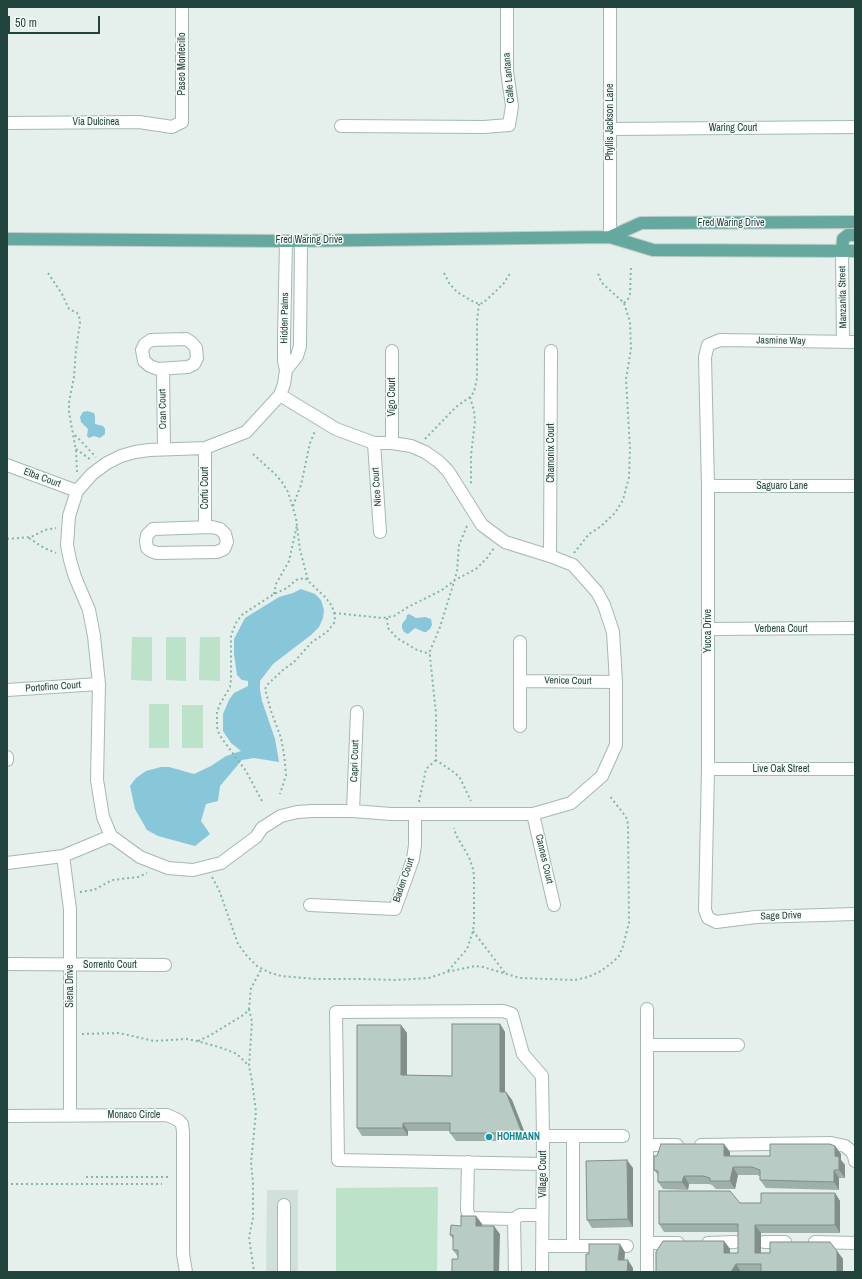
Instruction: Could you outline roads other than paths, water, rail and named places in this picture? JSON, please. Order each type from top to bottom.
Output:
[{"type":"main road","name":"Fred Waring Drive","points":[[610,237],[641,223],[855,222]]},
{"type":"main road","points":[[842,251],[843,239],[848,235],[855,235]]},
{"type":"main road","name":"Fred Waring Drive","points":[[7,239],[301,241],[610,237],[653,250],[855,251]]},
{"type":"street","name":"Paseo Montecillo","points":[[182,7],[182,122]]},
{"type":"street","name":"Calle Lantana","points":[[341,126],[484,127],[509,125],[512,106],[507,71],[507,7]]},
{"type":"street","name":"Phyllis Jackson Lane","points":[[610,7],[610,237]]},
{"type":"street","name":"Via Dulcinea","points":[[7,123],[139,122],[172,127],[182,122]]},
{"type":"street","name":"Waring Court","points":[[610,129],[855,127]]},
{"type":"street","name":"Hidden Palms","points":[[280,395],[284,384],[286,370],[284,360],[284,326],[286,241]]},
{"type":"street","points":[[286,370],[297,356],[300,346],[301,241]]},
{"type":"street","name":"Manzanita Street","points":[[842,251],[849,342]]},
{"type":"street","points":[[284,326],[300,326]]},
{"type":"street","name":"Jasmine Way","points":[[708,344],[720,340],[849,342]]},
{"type":"street","name":"Yucca Drive","points":[[708,344],[705,357],[708,486],[708,769],[705,910],[708,918]]},
{"type":"street","name":"Vigo Court","points":[[392,351],[392,443]]},
{"type":"street","name":"Chamonix Court","points":[[550,556],[552,458],[551,351]]},
{"type":"street","name":"Oran Court","points":[[163,369],[164,449]]},
{"type":"street","points":[[280,395],[336,429],[374,442],[392,443],[411,446],[426,452],[438,461],[448,472],[482,525],[505,542],[573,565],[597,592],[604,605],[613,632],[616,682],[616,745],[602,776],[571,803],[533,814],[391,814],[353,811],[297,812],[281,816],[262,828],[256,837],[221,864],[193,870],[168,868],[140,857],[111,836],[103,816],[97,780],[99,684],[94,636],[89,610],[75,577],[67,545],[69,516],[77,491],[92,474],[121,456],[135,452],[164,449],[205,448],[246,432],[280,395]]},
{"type":"street","name":"Nice Court","points":[[374,442],[380,532]]},
{"type":"street","name":"Corfu Court","points":[[205,448],[205,527]]},
{"type":"street","name":"Elba Court","points":[[7,465],[77,491]]},
{"type":"street","name":"Saguaro Lane","points":[[708,486],[855,486]]},
{"type":"street","points":[[205,527],[220,529],[225,534],[227,542],[224,549],[217,552],[157,553],[147,548],[147,535],[153,529],[205,527]]},
{"type":"street","name":"Verbena Court","points":[[708,629],[855,628]]},
{"type":"street","points":[[520,642],[520,726]]},
{"type":"street","name":"Venice Court","points":[[520,681],[616,682]]},
{"type":"street","name":"Portofino Court","points":[[7,690],[99,684]]},
{"type":"street","name":"Capri Court","points":[[353,811],[357,712]]},
{"type":"street","name":"Live Oak Street","points":[[708,769],[855,769]]},
{"type":"street","name":"Baden Court","points":[[310,905],[395,909],[413,859],[415,845],[415,814]]},
{"type":"street","name":"Cannes Court","points":[[533,814],[554,905]]},
{"type":"street","points":[[7,863],[64,856],[111,836]]},
{"type":"street","name":"Siena Drive","points":[[64,856],[70,909],[70,1116]]},
{"type":"street","name":"Sage Drive","points":[[708,918],[716,922],[756,917],[855,914]]},
{"type":"street","name":"Sorrento Court","points":[[7,964],[164,965]]},
{"type":"street","points":[[647,1010],[647,1272]]},
{"type":"street","name":"Village Court","points":[[468,1162],[338,1160],[336,1012],[503,1011],[512,1014],[523,1054],[542,1076],[542,1272]]},
{"type":"street","points":[[647,1045],[738,1045]]},
{"type":"street","name":"Monaco Circle","points":[[7,1116],[167,1115],[178,1120],[182,1124],[183,1254],[186,1272]]},
{"type":"street","points":[[543,1136],[623,1136]]},
{"type":"street","points":[[573,1136],[573,1246]]},
{"type":"street","points":[[647,1145],[831,1143],[845,1146],[851,1151],[855,1161]]},
{"type":"street","points":[[542,1164],[468,1162],[467,1210],[470,1218],[514,1219],[520,1215],[542,1215]]},
{"type":"street","points":[[284,1205],[284,1272]]},
{"type":"street","points":[[514,1219],[515,1272]]},
{"type":"street","points":[[647,1243],[735,1242]]},
{"type":"street","points":[[764,1242],[855,1243]]},
{"type":"street","points":[[542,1246],[627,1246]]},
{"type":"water","points":[[87,411],[94,413],[95,424],[103,426],[105,429],[105,434],[100,438],[94,436],[89,438],[87,436],[88,429],[81,422],[80,417],[83,412]]},
{"type":"water","points":[[301,589],[315,594],[321,600],[324,610],[323,618],[319,627],[311,635],[273,664],[260,681],[262,701],[275,739],[279,762],[254,758],[242,760],[220,786],[218,801],[206,804],[201,821],[210,834],[195,846],[158,836],[147,830],[135,809],[130,786],[136,778],[146,771],[161,767],[169,767],[194,774],[211,766],[226,756],[241,751],[231,743],[223,731],[223,714],[229,700],[234,693],[248,686],[248,681],[242,680],[237,675],[234,654],[234,639],[245,618],[279,597]]},
{"type":"water","points":[[409,614],[416,618],[425,617],[431,619],[432,625],[430,629],[424,632],[415,628],[408,634],[404,632],[402,624]]},
{"type":"place","name":"HOHMANN","points":[[489,1137]]}]
